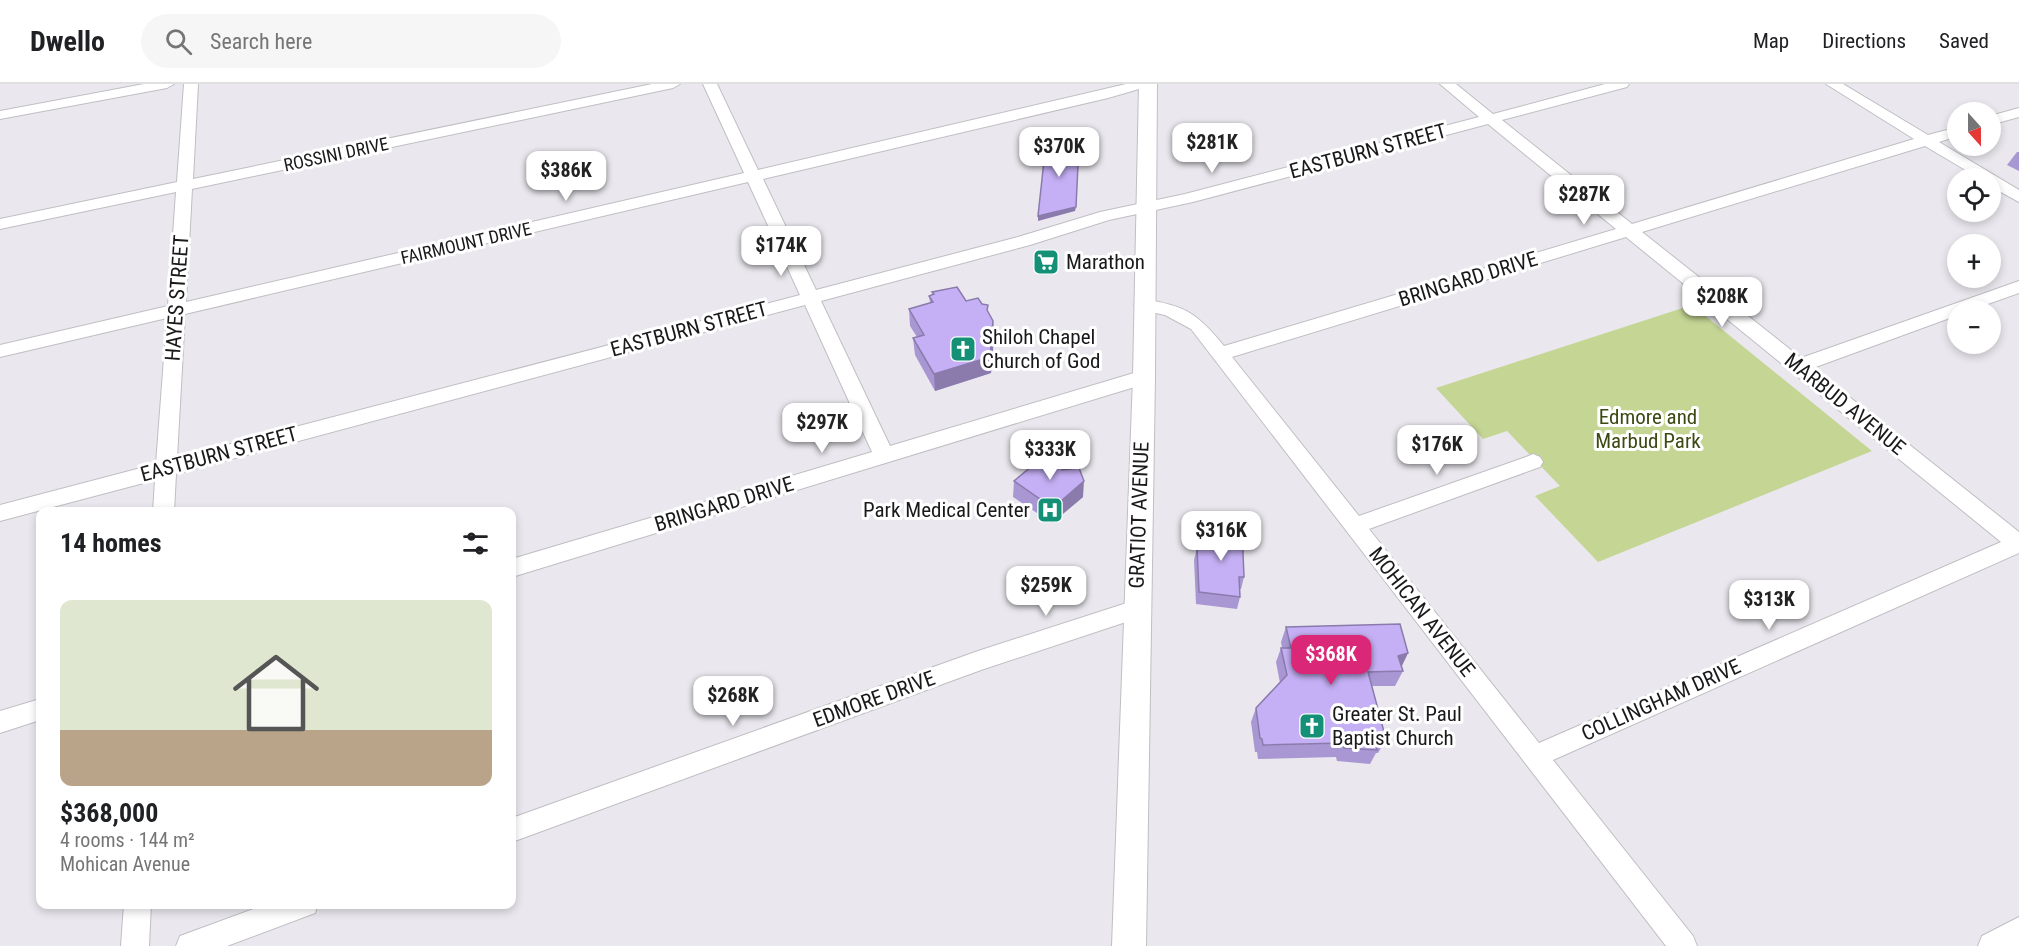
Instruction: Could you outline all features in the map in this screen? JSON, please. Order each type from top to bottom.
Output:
[{"type":"main road","name":"GRATIOT AVENUE","points":[[1124,944],[1144,377],[1143,305],[1148,84]]},
{"type":"street","points":[[0,115],[166,84]]},
{"type":"street","name":"HAYES STREET","points":[[163,507],[191,84]]},
{"type":"street","name":"ROSSINI DRIVE","points":[[0,225],[673,84]]},
{"type":"street","points":[[710,84],[884,455]]},
{"type":"street","name":"FAIRMOUNT DRIVE","points":[[0,351],[1112,93],[1142,84]]},
{"type":"street","name":"MARBUD AVENUE","points":[[1447,84],[2019,543]]},
{"type":"street","name":"EASTBURN STREET","points":[[0,513],[1145,207],[1187,199],[1622,84]]},
{"type":"street","points":[[1833,84],[1971,168]]},
{"type":"street","points":[[2001,118],[2019,112]]},
{"type":"street","name":"BRINGARD DRIVE","points":[[1220,354],[1947,134]]},
{"type":"street","points":[[2001,186],[2019,197]]},
{"type":"street","points":[[1798,366],[2019,287]]},
{"type":"street","name":"MOHICAN AVENUE","points":[[1143,305],[1168,308],[1197,325],[1683,946]]},
{"type":"street","name":"BRINGARD DRIVE","points":[[516,567],[1144,377]]},
{"type":"street","points":[[1355,526],[1533,462]]},
{"type":"street","name":"COLLINGHAM DRIVE","points":[[1535,756],[2019,543]]},
{"type":"street","name":"EDMORE DRIVE","points":[[516,829],[978,661],[1136,609]]},
{"type":"street","points":[[0,722],[36,711]]},
{"type":"street","points":[[135,946],[138,909]]},
{"type":"street","points":[[190,946],[291,909]]},
{"type":"street","points":[[1992,946],[2019,931]]},
{"type":"green space","name":"Edmore and Marbud Park","points":[[1692,305],[1872,451],[1598,562],[1535,496],[1560,486],[1507,431],[1483,439],[1436,388]]},
{"type":"building","points":[[1046,142],[1079,144],[1076,207],[1038,216]]},
{"type":"building","name":"Shiloh Chapel Church of God","points":[[957,287],[966,301],[978,298],[982,304],[988,305],[987,310],[993,321],[990,357],[934,374],[913,338],[924,335],[909,309],[933,302],[929,296],[934,294],[932,292]]},
{"type":"building","points":[[1043,457],[1059,458],[1062,470],[1079,468],[1084,481],[1053,508],[1014,481]]},
{"type":"building","points":[[1206,527],[1242,529],[1244,577],[1239,577],[1240,597],[1199,592],[1197,548],[1207,549]]},
{"type":"building","points":[[1400,624],[1408,653],[1398,656],[1403,671],[1368,672],[1386,739],[1374,740],[1377,750],[1344,748],[1343,743],[1263,745],[1256,708],[1287,675],[1281,648],[1291,648],[1286,627]]},
{"type":"place","name":"Marathon","points":[[1046,262]]},
{"type":"place","name":"Shiloh Chapel Church of God","points":[[963,349]]},
{"type":"place","name":"Park Medical Center","points":[[1050,510]]},
{"type":"place","name":"Greater St. Paul Baptist Church","points":[[1312,726]]}]
